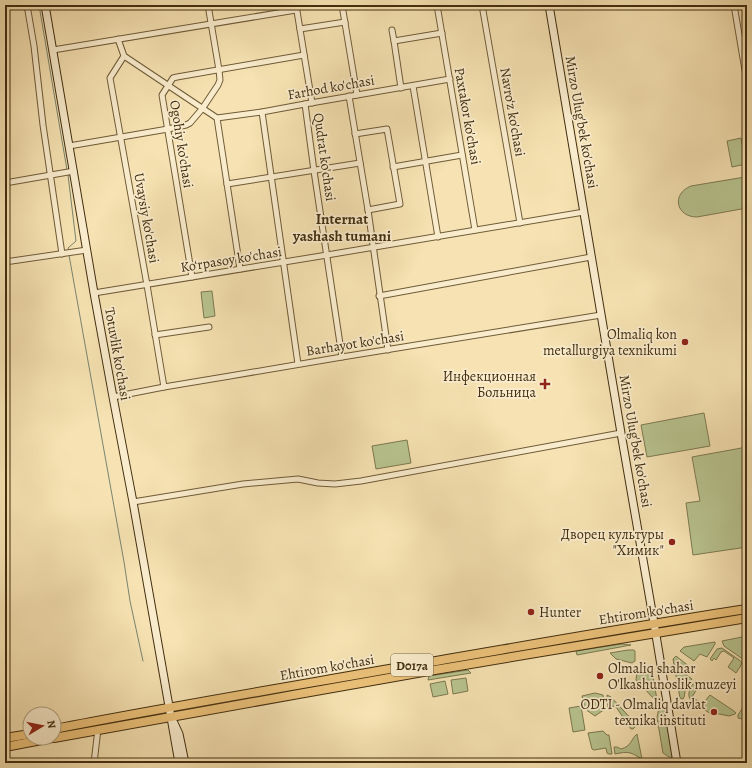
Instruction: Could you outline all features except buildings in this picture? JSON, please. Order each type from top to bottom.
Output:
[{"type":"main road","name":"Totuvlik ko'chasi","points":[[45,5],[72,171],[171,716]]},
{"type":"main road","name":"Mirzo Ulug'bek ko'chasi","points":[[549,5],[656,632],[676,763]]},
{"type":"main road","name":"Ehtirom ko'chasi","points":[[62,727],[169,707],[654,623],[747,609]]},
{"type":"main road","name":"Ehtirom ko'chasi","points":[[62,736],[656,632],[747,618]]},
{"type":"main road","points":[[171,716],[173,735],[179,763]]},
{"type":"main road","points":[[171,716],[179,734],[185,763]]},
{"type":"main road","points":[[5,738],[22,735]]},
{"type":"main road","name":"Ehtirom ko'chasi","points":[[5,747],[22,744]]},
{"type":"street","points":[[27,5],[34,46],[50,175],[63,254]]},
{"type":"street","points":[[69,146],[168,129],[190,123],[202,109],[220,80],[220,70],[208,5]]},
{"type":"street","points":[[342,5],[357,95]]},
{"type":"street","name":"Paxtakor ko'chasi","points":[[437,5],[475,230]]},
{"type":"street","name":"Navro‘z ko'chasi","points":[[482,5],[520,223]]},
{"type":"street","points":[[734,5],[747,82]]},
{"type":"street","points":[[53,50],[211,24],[296,7],[312,103]]},
{"type":"street","points":[[300,29],[345,22]]},
{"type":"street","points":[[392,30],[401,88]]},
{"type":"street","points":[[394,41],[442,33]]},
{"type":"street","points":[[118,40],[124,56],[217,118],[240,269]]},
{"type":"street","name":"Ogohiy ko'chasi","points":[[192,277],[162,95],[173,78],[176,77],[304,55]]},
{"type":"street","name":"Uvaysiy ko'chasi","points":[[124,56],[110,78],[164,387]]},
{"type":"street","name":"Farhod ko'chasi","points":[[217,118],[262,112],[450,79]]},
{"type":"street","points":[[413,86],[438,237]]},
{"type":"street","points":[[349,96],[368,210],[379,296],[388,350]]},
{"type":"street","name":"Qudrat ko'chasi","points":[[305,104],[342,357]]},
{"type":"street","points":[[262,112],[298,364]]},
{"type":"street","points":[[355,134],[387,129],[400,204],[368,210]]},
{"type":"street","points":[[393,167],[462,155]]},
{"type":"street","points":[[228,184],[360,163]]},
{"type":"street","points":[[5,183],[72,171]]},
{"type":"street","name":"Ko‘rpasoy ko'chasi","points":[[94,293],[584,212]]},
{"type":"street","points":[[5,262],[87,250]]},
{"type":"street","points":[[379,296],[591,257]]},
{"type":"street","name":"Barhayot ko'chasi","points":[[113,397],[298,364],[601,315]]},
{"type":"street","points":[[155,335],[209,327]]},
{"type":"street","points":[[133,502],[244,484],[298,479],[318,483],[335,484],[361,481],[621,433]]},
{"type":"street","points":[[94,763],[98,729]]},
{"type":"green space","points":[[741,138],[746,164],[732,167],[727,141]]},
{"type":"green space","points":[[747,177],[747,208],[697,217],[684,213],[681,209],[679,199],[681,194],[691,186]]},
{"type":"green space","points":[[212,291],[215,316],[204,318],[201,292]]},
{"type":"green space","points":[[704,413],[710,446],[647,457],[641,425]]},
{"type":"green space","points":[[407,440],[411,463],[376,469],[372,446]]},
{"type":"green space","points":[[747,447],[747,547],[693,555],[686,503],[700,501],[692,457]]},
{"type":"green space","points":[[747,636],[747,662],[724,646],[722,641]]},
{"type":"green space","points":[[715,642],[707,657],[700,654],[694,661],[680,651],[684,647]]},
{"type":"green space","points":[[621,644],[631,645],[577,655],[576,651]]},
{"type":"green space","points":[[722,648],[742,662],[736,673],[728,667],[734,658],[724,651],[721,652],[716,660],[714,658],[712,661],[710,659],[717,649]]},
{"type":"green space","points":[[628,650],[635,651],[635,661],[632,663],[616,659],[610,653]]},
{"type":"green space","points":[[676,656],[690,667],[685,674],[692,679],[686,687],[683,699],[680,698],[673,659]]},
{"type":"green space","points":[[642,668],[652,670],[656,701],[636,680],[637,672]]},
{"type":"green space","points":[[468,670],[471,673],[428,680],[429,676]]},
{"type":"green space","points":[[466,678],[468,691],[453,694],[451,680]]},
{"type":"green space","points":[[445,681],[448,694],[433,697],[430,684]]},
{"type":"green space","points":[[695,681],[700,684],[692,697],[701,703],[700,706],[692,701],[689,695],[690,689]]},
{"type":"green space","points":[[595,693],[603,695],[605,709],[595,716],[585,709],[582,696]]},
{"type":"green space","points":[[607,695],[611,697],[635,723],[636,726],[633,729],[631,729],[616,707],[613,706],[610,710],[608,710]]},
{"type":"green space","points":[[710,695],[736,713],[729,716],[711,714],[702,708],[701,706]]},
{"type":"green space","points":[[663,701],[673,758],[663,753],[657,718]]},
{"type":"green space","points":[[747,701],[747,720],[738,718],[738,715]]},
{"type":"green space","points":[[581,706],[585,730],[573,732],[569,708]]},
{"type":"green space","points":[[603,731],[609,735],[612,754],[607,753],[606,748],[592,749],[588,733]]},
{"type":"green space","points":[[637,734],[642,759],[629,753],[615,754],[614,747],[621,749],[625,748]]},
{"type":"waterway","points":[[39,5],[67,170]]},
{"type":"waterway","points":[[743,5],[747,28]]},
{"type":"waterway","points":[[68,175],[76,241],[68,248],[69,251]]},
{"type":"waterway","points":[[69,255],[130,601],[143,661]]},
{"type":"place","name":"Olmaliq kon metallurgiya texnikumi","points":[[685,342]]},
{"type":"place","name":"Инфекционная Больница","points":[[545,384]]},
{"type":"place","name":"Дворец культуры \"Химик\"","points":[[672,542]]},
{"type":"place","name":"Hunter","points":[[531,612]]},
{"type":"place","name":"Olmaliq shahar O'lkashunoslik muzeyi","points":[[600,676]]},
{"type":"place","name":"ODTI - Olmaliq davlat texnika instituti","points":[[714,712]]},
{"type":"district","name":"Internat yashash tumani","points":[[342,228]]}]
